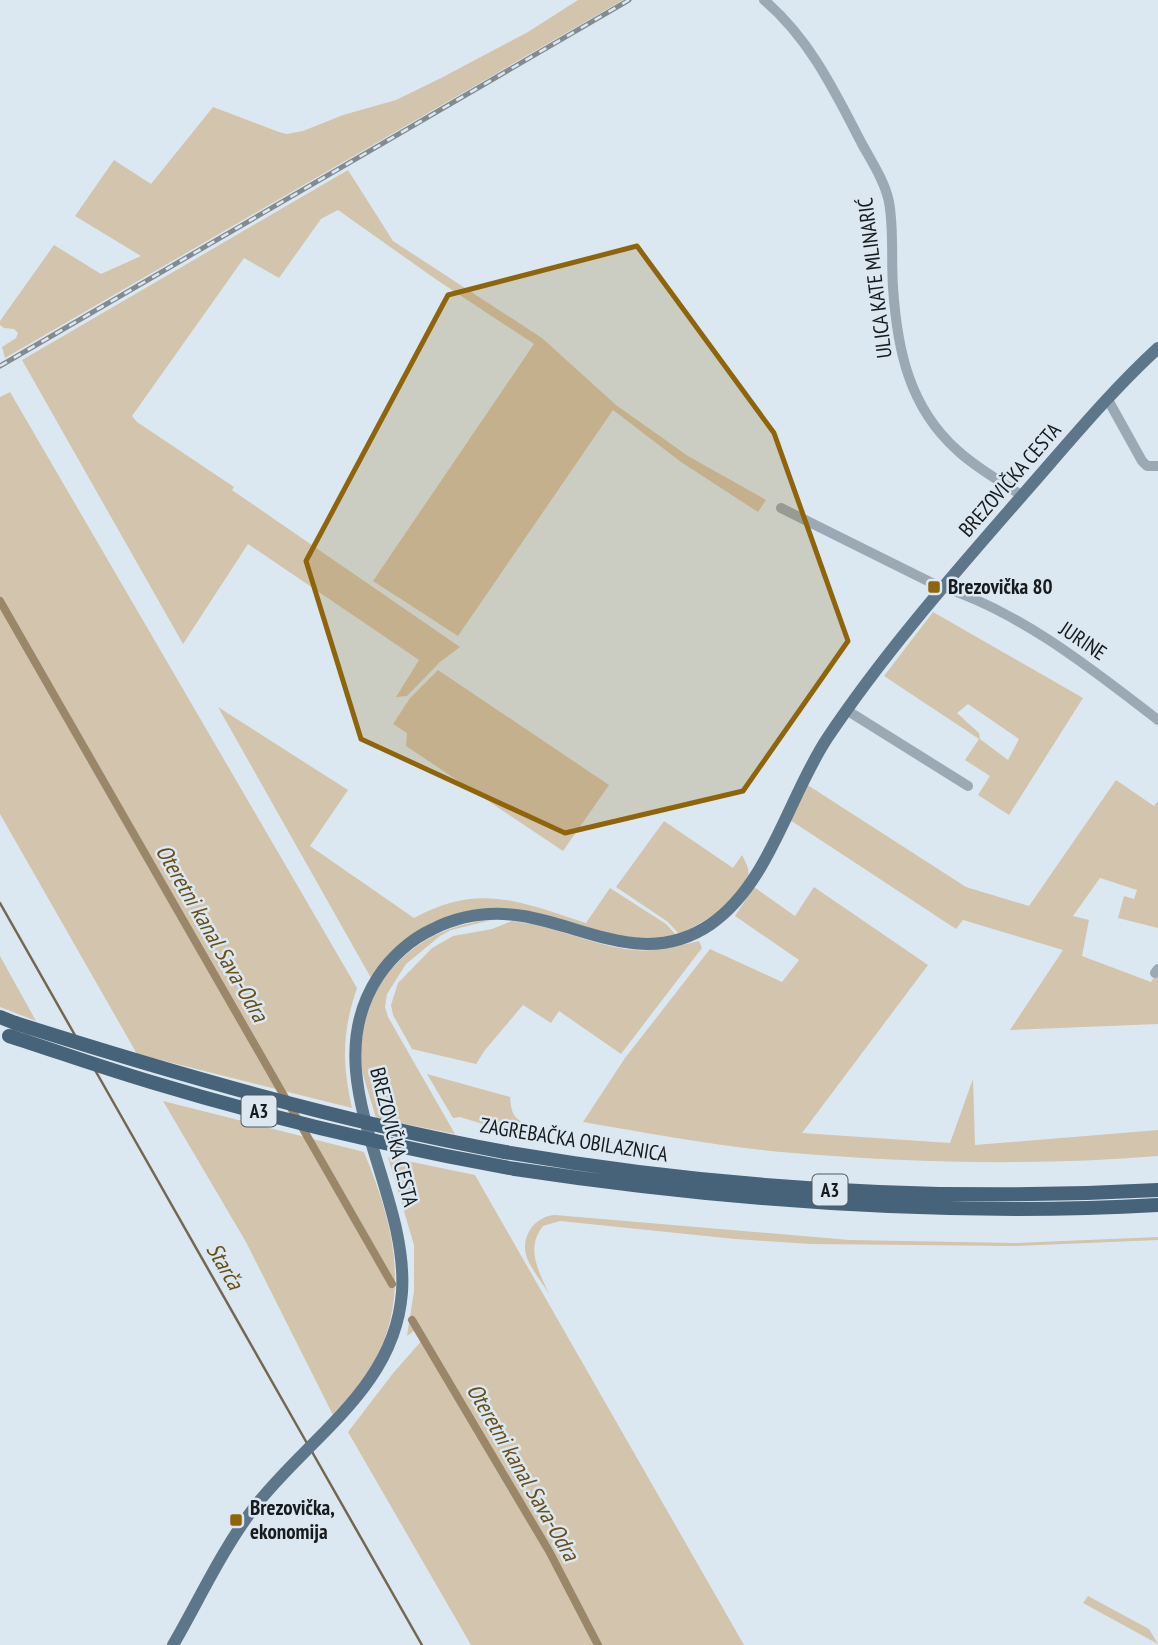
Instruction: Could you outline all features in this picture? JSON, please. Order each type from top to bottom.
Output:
[{"type":"highway","name":"ZAGREBAČKA OBILAZNICA","points":[[0,1017],[8,1030],[151,1083],[401,1147],[515,1169],[663,1190],[861,1206],[1034,1209],[1158,1205]]},
{"type":"highway","name":"ZAGREBAČKA OBILAZNICA","points":[[8,1030],[401,1132],[616,1169],[805,1189],[1034,1195],[1158,1190]]},
{"type":"main road","name":"BREZOVIČKA CESTA","points":[[173,1645],[245,1520],[264,1496],[358,1397],[378,1368],[394,1333],[401,1302],[402,1270],[397,1228],[358,1094],[354,1058],[360,1015],[383,970],[423,934],[447,922],[477,915],[528,917],[599,938],[634,944],[662,943],[698,932],[727,911],[745,890],[768,852],[816,757],[848,710],[943,587],[1107,398],[1158,348]]},
{"type":"street","name":"ULICA KATE MLINARIĆ","points":[[764,0],[791,26],[831,83],[888,198],[896,328],[901,358],[911,384],[941,435],[959,453],[1022,496]]},
{"type":"street","points":[[1107,398],[1142,461],[1147,466],[1158,466]]},
{"type":"street","points":[[781,508],[943,587]]},
{"type":"street","name":"JURINE","points":[[943,587],[995,610],[1055,645],[1158,720]]},
{"type":"street","points":[[848,710],[968,786]]},
{"type":"highlighted area","points":[[637,246],[774,433],[848,641],[743,791],[565,833],[361,739],[306,561],[448,295]]},
{"type":"shaded area","points":[[578,0],[623,0],[5,358],[2,347],[16,338],[18,333],[14,329],[4,328],[0,321],[54,245],[101,274],[141,256],[75,216],[114,160],[151,184],[213,107],[287,134],[396,100],[528,32]]},
{"type":"shaded area","points":[[348,170],[393,241],[542,338],[616,405],[688,456],[766,500],[758,512],[681,462],[613,410],[458,636],[373,581],[534,344],[338,210],[321,219],[279,278],[244,258],[132,416],[234,487],[232,490],[460,647],[440,662],[407,696],[396,697],[419,660],[248,544],[183,644],[22,360]]},
{"type":"shaded area","points":[[10,392],[357,988],[348,1019],[345,1048],[346,1076],[352,1108],[137,1054],[0,814],[0,397]]},
{"type":"shaded area","points":[[933,612],[1083,698],[1009,815],[978,795],[990,776],[965,760],[979,739],[884,676]],"holes":[[[968,704],[1019,739],[1008,760],[980,739],[979,733],[957,713]]]},
{"type":"shaded area","points":[[438,670],[609,785],[563,851],[406,746],[407,733],[393,724],[410,698]]},
{"type":"shaded area","points":[[218,707],[348,790],[310,846],[414,918],[437,907],[480,898],[520,903],[586,923],[610,888],[666,924],[676,935],[659,939],[620,938],[545,916],[455,915],[371,978]]},
{"type":"shaded area","points":[[1116,780],[1154,806],[1158,801],[1158,928],[1118,918],[1124,896],[1134,899],[1137,890],[1100,878],[1073,916],[1089,920],[1082,956],[1151,982],[1158,972],[1158,1024],[1010,1030],[1063,950],[963,920],[956,929],[790,820],[806,784],[966,887],[1029,906]]},
{"type":"shaded area","points":[[664,821],[733,868],[742,855],[748,871],[743,886],[728,904],[679,934],[668,922],[616,887]]},
{"type":"shaded area","points":[[754,887],[795,916],[814,887],[928,965],[802,1133],[950,1143],[973,1079],[975,1145],[1158,1130],[1158,1156],[1021,1162],[838,1156],[740,1147],[583,1122],[625,1058],[710,949],[782,982],[799,960],[735,916]]},
{"type":"shaded area","points":[[492,920],[451,930],[440,936],[406,964],[387,994],[385,1007],[388,1017],[455,1134],[376,1118],[360,1056],[368,1010],[378,989],[391,970],[425,941],[446,931],[468,924]]},
{"type":"shaded area","points":[[512,921],[618,948],[659,949],[699,941],[702,948],[621,1054],[559,1011],[551,1023],[523,1005],[476,1064],[412,1049],[393,1015],[391,1005],[398,983],[432,948],[453,936],[492,929]]},
{"type":"shaded area","points":[[0,956],[36,1021],[0,1007]]},
{"type":"shaded area","points":[[427,1074],[510,1097],[514,1115],[537,1129],[535,1132],[498,1124],[493,1127],[460,1117],[453,1118]]},
{"type":"shaded area","points":[[163,1101],[364,1152],[390,1232],[395,1284],[392,1311],[385,1337],[373,1364],[333,1415],[246,1242]]},
{"type":"shaded area","points":[[388,1157],[475,1175],[744,1645],[471,1645],[348,1432],[424,1338],[418,1328],[407,1336],[414,1291],[414,1245]]},
{"type":"shaded area","points":[[555,1215],[850,1240],[1014,1243],[1158,1237],[1158,1240],[1014,1246],[810,1244],[560,1221],[543,1226],[535,1243],[536,1260],[549,1294],[530,1265],[525,1248],[528,1234],[536,1223]]},
{"type":"shaded area","points":[[1088,1596],[1149,1629],[1158,1644],[1083,1603]]},
{"type":"waterway","name":"Oteretni kanal Sava-Odra","points":[[0,601],[392,1284]]},
{"type":"waterway","name":"Starča","points":[[0,903],[76,1037]]},
{"type":"waterway","name":"Starča","points":[[95,1070],[308,1445]]},
{"type":"waterway","name":"Oteretni kanal Sava-Odra","points":[[412,1320],[549,1551],[598,1645]]},
{"type":"waterway","name":"Starča","points":[[311,1450],[422,1645]]},
{"type":"railway","points":[[0,366],[629,0]]},
{"type":"place","name":"Brezovička 80","points":[[934,587]]},
{"type":"place","name":"Brezovička, ekonomija","points":[[236,1520]]}]
